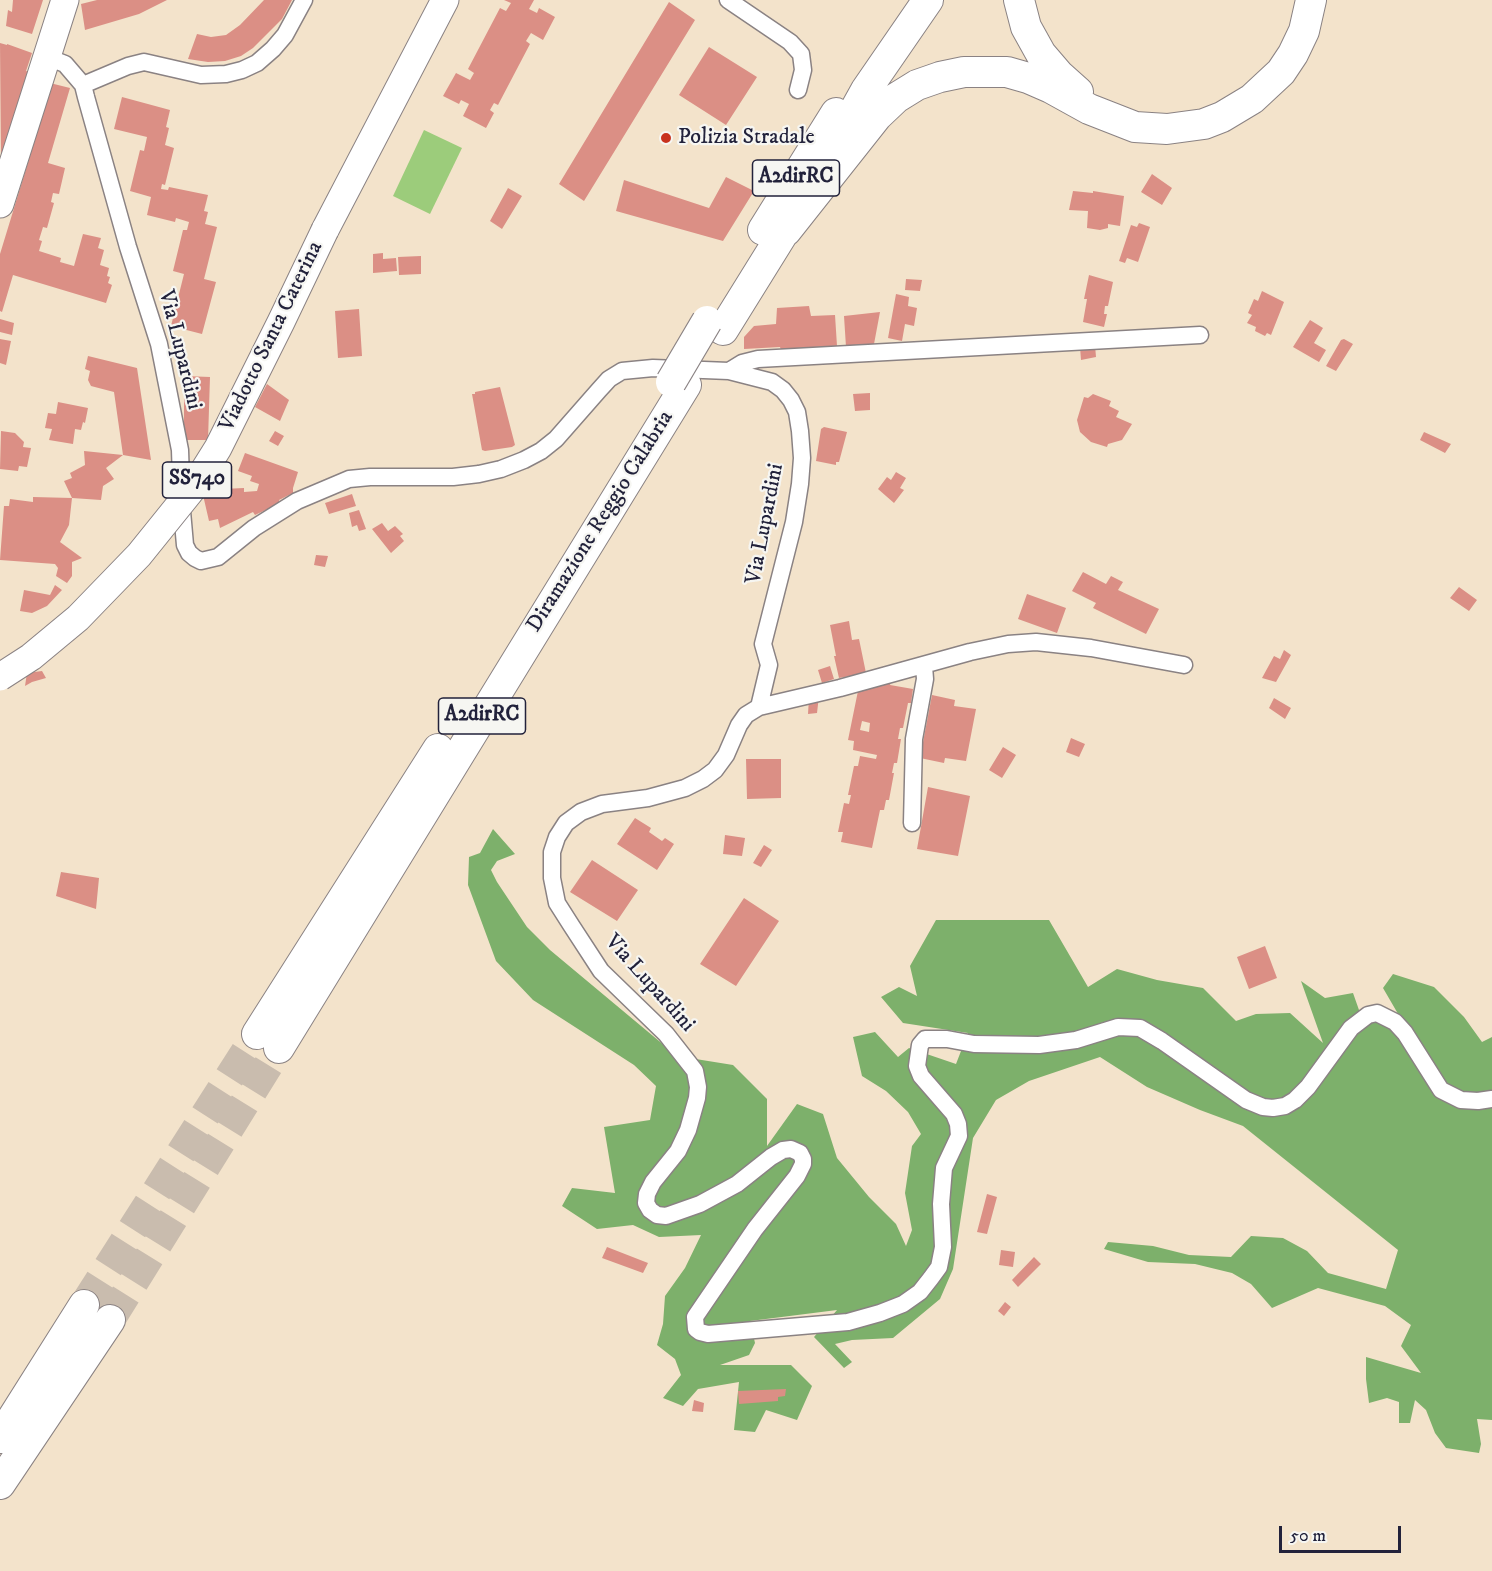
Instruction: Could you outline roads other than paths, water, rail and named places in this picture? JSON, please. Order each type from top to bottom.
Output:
[{"type":"highway","points":[[885,34],[904,0]]},
{"type":"highway","name":"Diramazione Reggio Calabria","points":[[268,1041],[715,325],[885,34],[910,0]]},
{"type":"highway","name":"Diramazione Reggio Calabria","points":[[715,325],[786,231],[866,90],[928,0]]},
{"type":"highway","points":[[1019,0],[1026,27],[1041,54],[1059,75],[1117,121]]},
{"type":"highway","points":[[786,231],[877,116],[896,98],[917,85],[940,77],[986,70],[1017,75],[1051,87],[1089,109],[1135,127],[1186,128],[1204,124],[1237,110],[1267,87],[1293,54],[1304,31],[1311,0]]},
{"type":"highway","points":[[0,1484],[70,1354],[84,1305]]},
{"type":"highway","points":[[0,1438],[70,1354],[110,1320]]},
{"type":"main road","points":[[0,204],[65,0]]},
{"type":"main road","name":"Viadotto Santa Caterina","points":[[0,677],[31,657],[78,618],[139,555],[193,488],[218,448],[325,230],[445,0]]},
{"type":"street","points":[[83,85],[128,66],[144,62],[201,75],[226,74],[242,70],[257,63],[273,49],[285,35],[304,0]]},
{"type":"street","points":[[728,0],[790,42],[801,54],[803,70],[798,90]]},
{"type":"street","name":"Via Lupardini","points":[[47,57],[65,64],[83,85],[128,247],[159,344],[180,450],[185,545],[189,553],[201,561],[218,557],[254,528],[297,501],[349,479],[453,477],[501,469],[524,460],[541,452],[556,439],[609,379],[622,371],[653,368],[729,370],[772,382],[792,400],[797,412],[800,431],[802,458],[800,484],[794,522],[763,644],[769,665],[759,707],[746,715],[726,755],[715,770],[703,779],[685,788],[648,798],[602,804],[581,812],[566,823],[557,837],[552,852],[552,878],[556,903],[601,971],[666,1034],[695,1071],[698,1087],[697,1098],[688,1130],[678,1150],[652,1182],[646,1203],[650,1210],[657,1215],[666,1216],[700,1204],[737,1184],[783,1150],[791,1149],[800,1153],[803,1159],[797,1176],[755,1229],[695,1317],[696,1329],[700,1332],[718,1334],[848,1322],[903,1304],[920,1292],[931,1278],[939,1267],[943,1246],[940,1204],[944,1168],[958,1136],[958,1124],[954,1114],[921,1077],[917,1066],[920,1045],[926,1039],[947,1039],[974,1044],[1039,1046],[1076,1041],[1118,1027],[1140,1028],[1246,1100],[1263,1107],[1273,1108],[1285,1106],[1294,1100],[1308,1087],[1351,1028],[1359,1020],[1377,1013],[1395,1022],[1405,1033],[1441,1090],[1461,1100],[1492,1099]]},
{"type":"street","points":[[729,370],[742,363],[758,359],[1200,335]]},
{"type":"street","points":[[759,707],[979,650],[1036,642],[1091,648],[1184,665]]},
{"type":"street","points":[[912,823],[914,739],[925,679],[924,666]]},
{"type":"tunnel","points":[[84,1305],[257,1034]]},
{"type":"tunnel","points":[[110,1320],[279,1048]]},
{"type":"place","name":"Polizia Stradale","points":[[666,138]]}]
